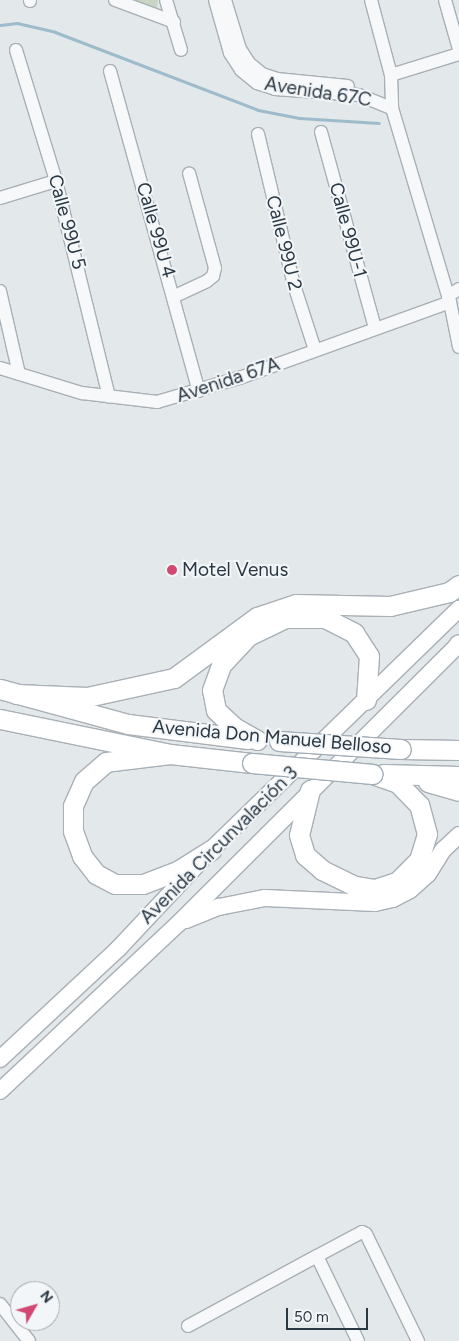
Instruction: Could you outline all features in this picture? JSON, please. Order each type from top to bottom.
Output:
[{"type":"main road","points":[[8,691],[86,697],[174,678],[257,616],[296,604],[390,606],[449,592],[459,585]]},
{"type":"main road","name":"Avenida Circunvalación 3","points":[[0,1059],[118,949],[211,850],[459,609]]},
{"type":"main road","points":[[257,740],[235,728],[216,710],[212,690],[221,665],[248,636],[285,618],[324,618],[354,633],[369,656],[366,700]]},
{"type":"main road","name":"Avenida Circunvalación 3","points":[[0,1091],[179,922],[459,644]]},
{"type":"main road","name":"Avenida Don Manuel Belloso","points":[[8,691],[128,724],[257,740],[402,749],[459,750]]},
{"type":"main road","name":"Avenida Don Manuel Belloso","points":[[0,719],[170,754],[372,774],[459,776]]},
{"type":"main road","points":[[170,754],[106,762],[84,781],[73,806],[72,831],[82,856],[96,874],[115,884],[143,884],[179,870],[211,850]]},
{"type":"main road","points":[[310,790],[299,835],[305,855],[322,870],[355,886],[375,889],[397,882],[420,860],[427,834],[419,805],[398,783],[372,774]]},
{"type":"main road","points":[[398,774],[459,791]]},
{"type":"main road","points":[[179,922],[219,907],[265,898],[375,903],[393,899],[410,890],[428,874],[443,850],[459,835]]},
{"type":"street","points":[[115,0],[174,22]]},
{"type":"street","points":[[166,0],[181,50]]},
{"type":"street","points":[[215,0],[230,53],[245,66]]},
{"type":"street","points":[[225,0],[233,32],[245,66]]},
{"type":"street","points":[[371,0],[391,75],[392,108],[452,295],[459,347]]},
{"type":"street","points":[[445,0],[459,49]]},
{"type":"street","name":"Calle 99U 5","points":[[16,50],[56,181],[109,397]]},
{"type":"street","points":[[391,75],[459,54]]},
{"type":"street","name":"Avenida 67C","points":[[245,66],[277,79],[372,91],[392,108]]},
{"type":"street","name":"Calle 99U 4","points":[[110,71],[175,296],[199,391]]},
{"type":"street","name":"Calle 99U-1","points":[[321,132],[375,328]]},
{"type":"street","name":"Calle 99U 2","points":[[258,134],[294,286],[315,350]]},
{"type":"street","points":[[175,296],[207,281],[213,276],[215,268],[189,174]]},
{"type":"street","points":[[0,198],[56,181]]},
{"type":"street","points":[[0,291],[19,374]]},
{"type":"street","name":"Avenida 67A","points":[[0,368],[82,392],[157,402],[199,391],[315,350],[375,328],[452,295]]},
{"type":"street","points":[[188,1326],[362,1232],[366,1234],[418,1341]]},
{"type":"street","points":[[317,1256],[358,1341]]},
{"type":"street","points":[[2,1310],[29,1341]]},
{"type":"green space","points":[[130,0],[158,0],[157,10]]},
{"type":"waterway","points":[[0,25],[17,23],[55,32],[258,110],[299,118],[379,123]]},
{"type":"place","name":"Motel Venus","points":[[172,570]]}]
